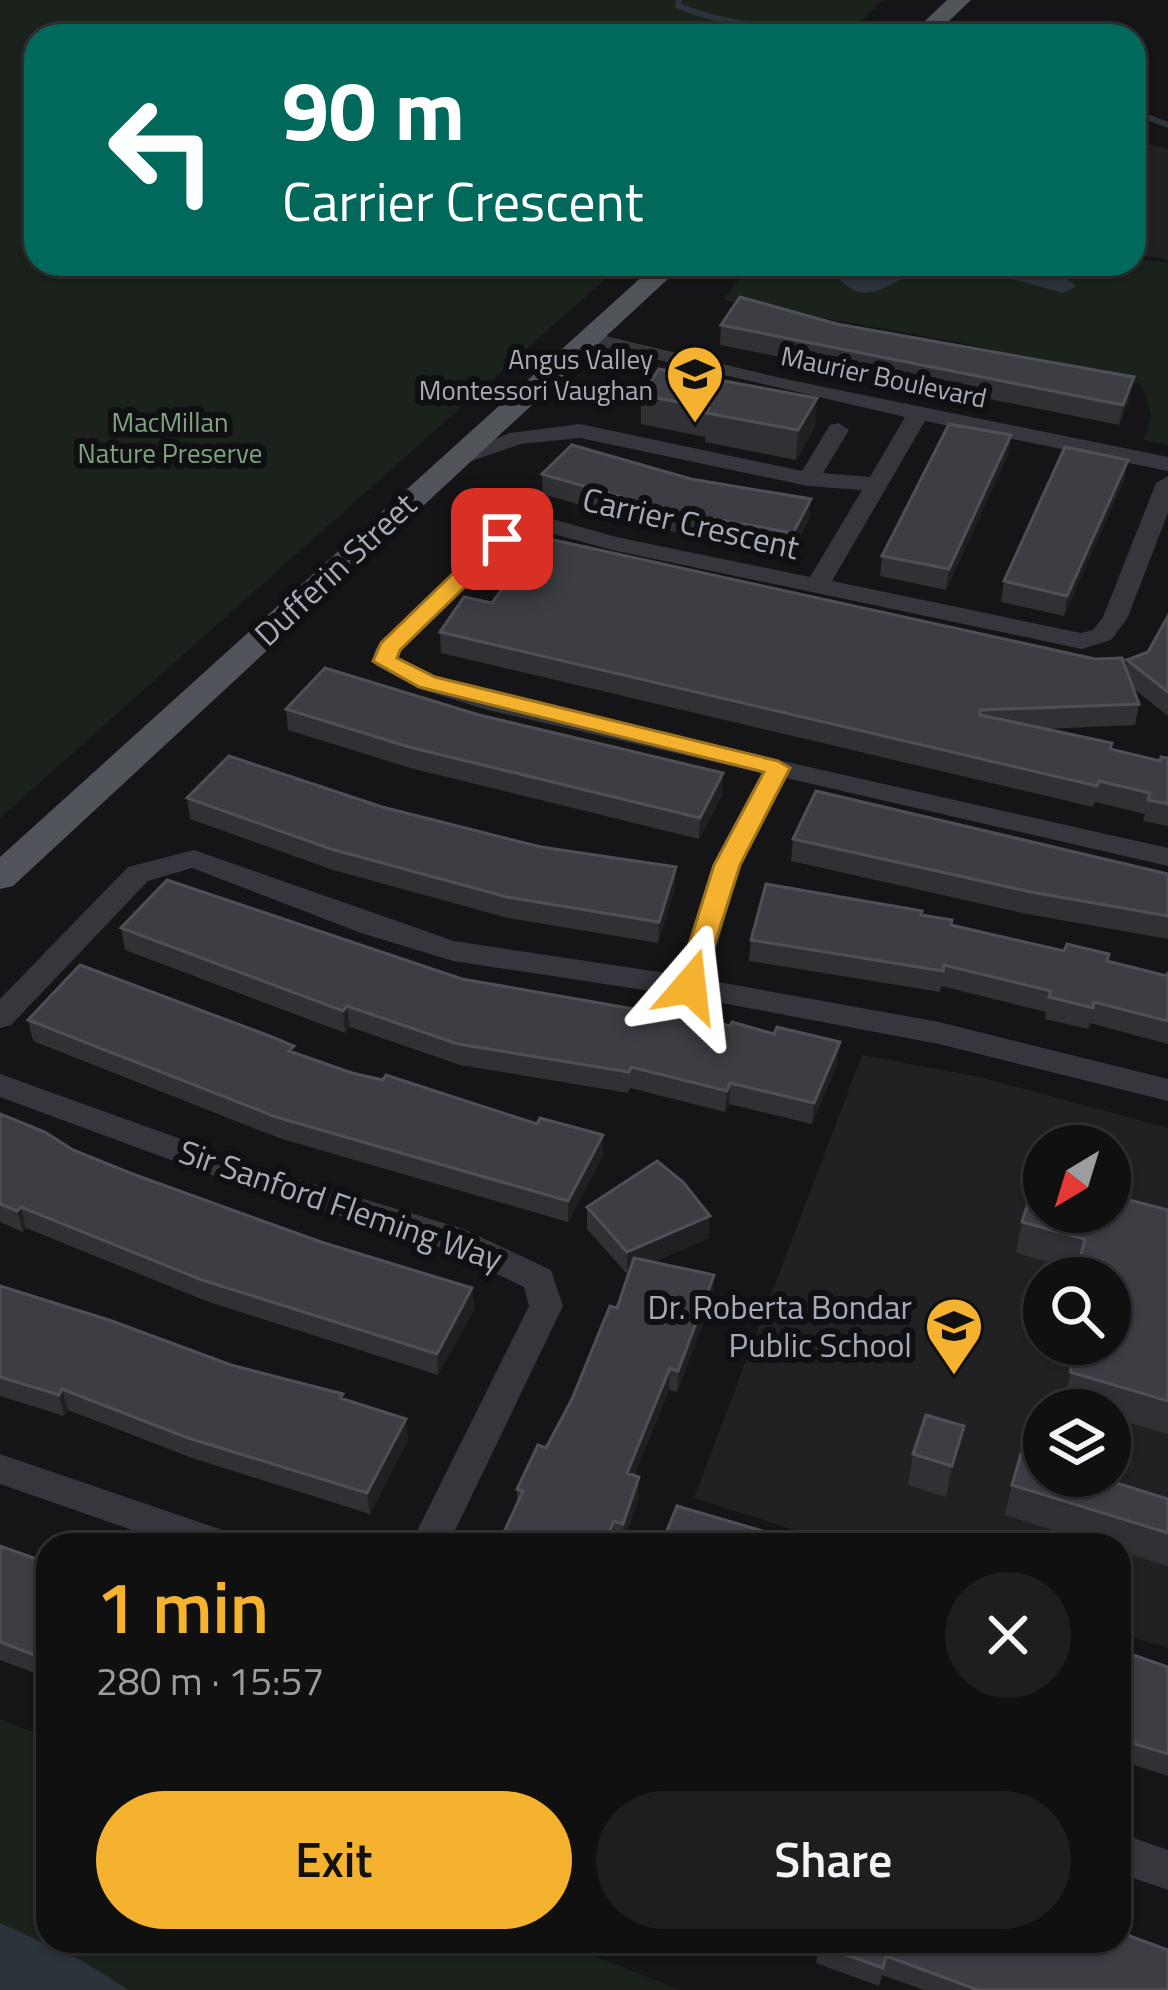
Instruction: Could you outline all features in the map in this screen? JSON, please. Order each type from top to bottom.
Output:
[{"type":"main road","points":[[933,24],[960,0]]},
{"type":"main road","name":"Dufferin Street","points":[[0,877],[658,276]]},
{"type":"street","name":"Maurier Boulevard","points":[[589,338],[917,415],[1168,464]]},
{"type":"street","points":[[817,586],[917,415]]},
{"type":"street","points":[[808,479],[838,430]]},
{"type":"street","points":[[454,460],[548,431],[608,436],[808,479],[877,484]]},
{"type":"street","name":"Carrier Crescent","points":[[1168,483],[1115,619],[1102,635],[1082,641],[612,543],[535,521],[502,539],[389,648],[385,661],[400,673],[449,688],[1168,857]]},
{"type":"street","points":[[690,986],[727,865],[778,768]]},
{"type":"street","points":[[0,1017],[138,874],[194,859],[371,926],[453,951],[690,986],[939,1033],[1168,1090]]},
{"type":"street","name":"Sir Sanford Fleming Way","points":[[0,1085],[293,1191],[493,1254],[539,1279],[546,1306],[435,1533]]},
{"type":"street","points":[[0,1468],[187,1533]]},
{"type":"street","points":[[1131,1857],[1168,1870]]},
{"type":"shaded area","points":[[1146,144],[1168,148],[1168,260],[1146,256]]},
{"type":"shaded area","points":[[837,276],[908,276],[872,292],[846,286]]},
{"type":"shaded area","points":[[997,276],[1060,276],[1076,287],[1062,293]]},
{"type":"shaded area","name":"Dr. Roberta Bondar Public School","points":[[862,1055],[980,1077],[1168,1128],[1168,1648],[1131,1637],[1131,1533],[804,1533],[694,1498]]},
{"type":"shaded area","points":[[0,1923],[36,1939],[36,1953],[66,1953],[128,1990],[0,1990]]},
{"type":"green space","name":"MacMillan Nature Preserve","points":[[0,0],[883,0],[859,24],[24,24],[24,276],[609,276],[0,818]]},
{"type":"green space","points":[[1146,261],[1168,262],[1168,445],[1143,440],[1152,416],[1141,384],[962,343],[723,300],[741,276],[1146,276]]},
{"type":"green space","points":[[0,1719],[36,1733],[36,1953],[587,1953],[680,1990],[0,1990]]},
{"type":"building","points":[[740,297],[837,324],[1134,377],[1123,405],[721,325]]},
{"type":"building","points":[[659,369],[817,398],[798,430],[641,395]]},
{"type":"building","points":[[949,424],[1011,435],[949,569],[882,556]]},
{"type":"building","points":[[572,445],[691,479],[811,499],[793,533],[666,510],[542,474]]},
{"type":"building","points":[[1065,447],[1128,460],[1067,596],[1004,581]]},
{"type":"building","points":[[540,537],[1095,659],[1122,658],[1139,704],[980,710],[980,715],[1112,743],[1110,749],[1160,761],[1168,758],[1168,804],[1148,800],[1150,793],[1099,781],[1097,786],[440,632],[464,597],[492,603]]},
{"type":"building","points":[[1168,616],[1168,692],[1127,660],[1148,652]]},
{"type":"building","points":[[325,668],[479,715],[723,773],[700,818],[409,747],[286,709]]},
{"type":"building","points":[[229,756],[382,807],[541,847],[676,867],[659,922],[507,897],[331,849],[187,798]]},
{"type":"building","points":[[816,791],[1168,874],[1168,916],[1031,892],[793,839]]},
{"type":"building","points":[[167,880],[462,979],[730,1026],[732,1022],[774,1034],[777,1027],[840,1042],[814,1103],[730,1083],[727,1091],[631,1067],[629,1072],[458,1044],[347,1006],[343,1011],[121,928]]},
{"type":"building","points":[[766,884],[922,911],[921,915],[952,920],[951,925],[1064,951],[1067,944],[1109,954],[1107,961],[1167,976],[1168,972],[1168,1021],[1094,1002],[1093,1008],[1049,997],[1051,991],[944,965],[943,971],[751,940]]},
{"type":"building","points":[[80,965],[267,1035],[294,1046],[289,1051],[352,1073],[383,1080],[386,1075],[537,1124],[540,1118],[603,1135],[568,1201],[276,1117],[28,1020]]},
{"type":"building","points":[[0,1114],[130,1173],[321,1242],[472,1288],[437,1354],[202,1280],[21,1207],[17,1211],[0,1204]]},
{"type":"building","points":[[657,1161],[683,1182],[710,1216],[627,1252],[587,1207]]},
{"type":"building","points":[[1131,1200],[1168,1210],[1168,1401],[1070,1372],[1072,1365],[1131,1365],[1131,1257],[1081,1255],[1085,1239],[1063,1233],[1131,1233]]},
{"type":"building","points":[[634,1258],[714,1275],[678,1371],[670,1368],[627,1473],[639,1477],[623,1524],[614,1521],[609,1533],[504,1533],[538,1445],[546,1448],[610,1306],[617,1308]]},
{"type":"building","points":[[0,1286],[231,1365],[343,1394],[340,1398],[406,1419],[367,1493],[188,1438],[62,1389],[59,1395],[0,1377]]},
{"type":"building","points":[[926,1415],[964,1426],[952,1466],[913,1454]]},
{"type":"building","points":[[1021,1454],[1023,1455],[1023,1488],[1012,1485]]},
{"type":"building","points":[[1131,1488],[1168,1499],[1168,1533],[1051,1497],[1131,1497]]},
{"type":"building","points":[[677,1506],[769,1533],[666,1533]]},
{"type":"building","points":[[0,1546],[36,1559],[36,1656],[0,1642]]},
{"type":"building","points":[[1131,1654],[1168,1667],[1168,1754],[1131,1743]]},
{"type":"building","points":[[1131,1936],[1168,1950],[1168,1990],[978,1990],[886,1956],[883,1968],[841,1953],[1131,1953]]},
{"type":"waterway","points":[[679,0],[678,6],[747,24]]},
{"type":"waterway","points":[[1146,117],[1168,125]]},
{"type":"place","name":"Angus Valley Montessori Vaughan","points":[[695,425]]},
{"type":"place","name":"Dr. Roberta Bondar Public School","points":[[954,1377]]},
{"type":"route","points":[[502,539],[389,648],[385,661],[400,673],[539,713],[778,768],[727,865],[690,986]]}]
